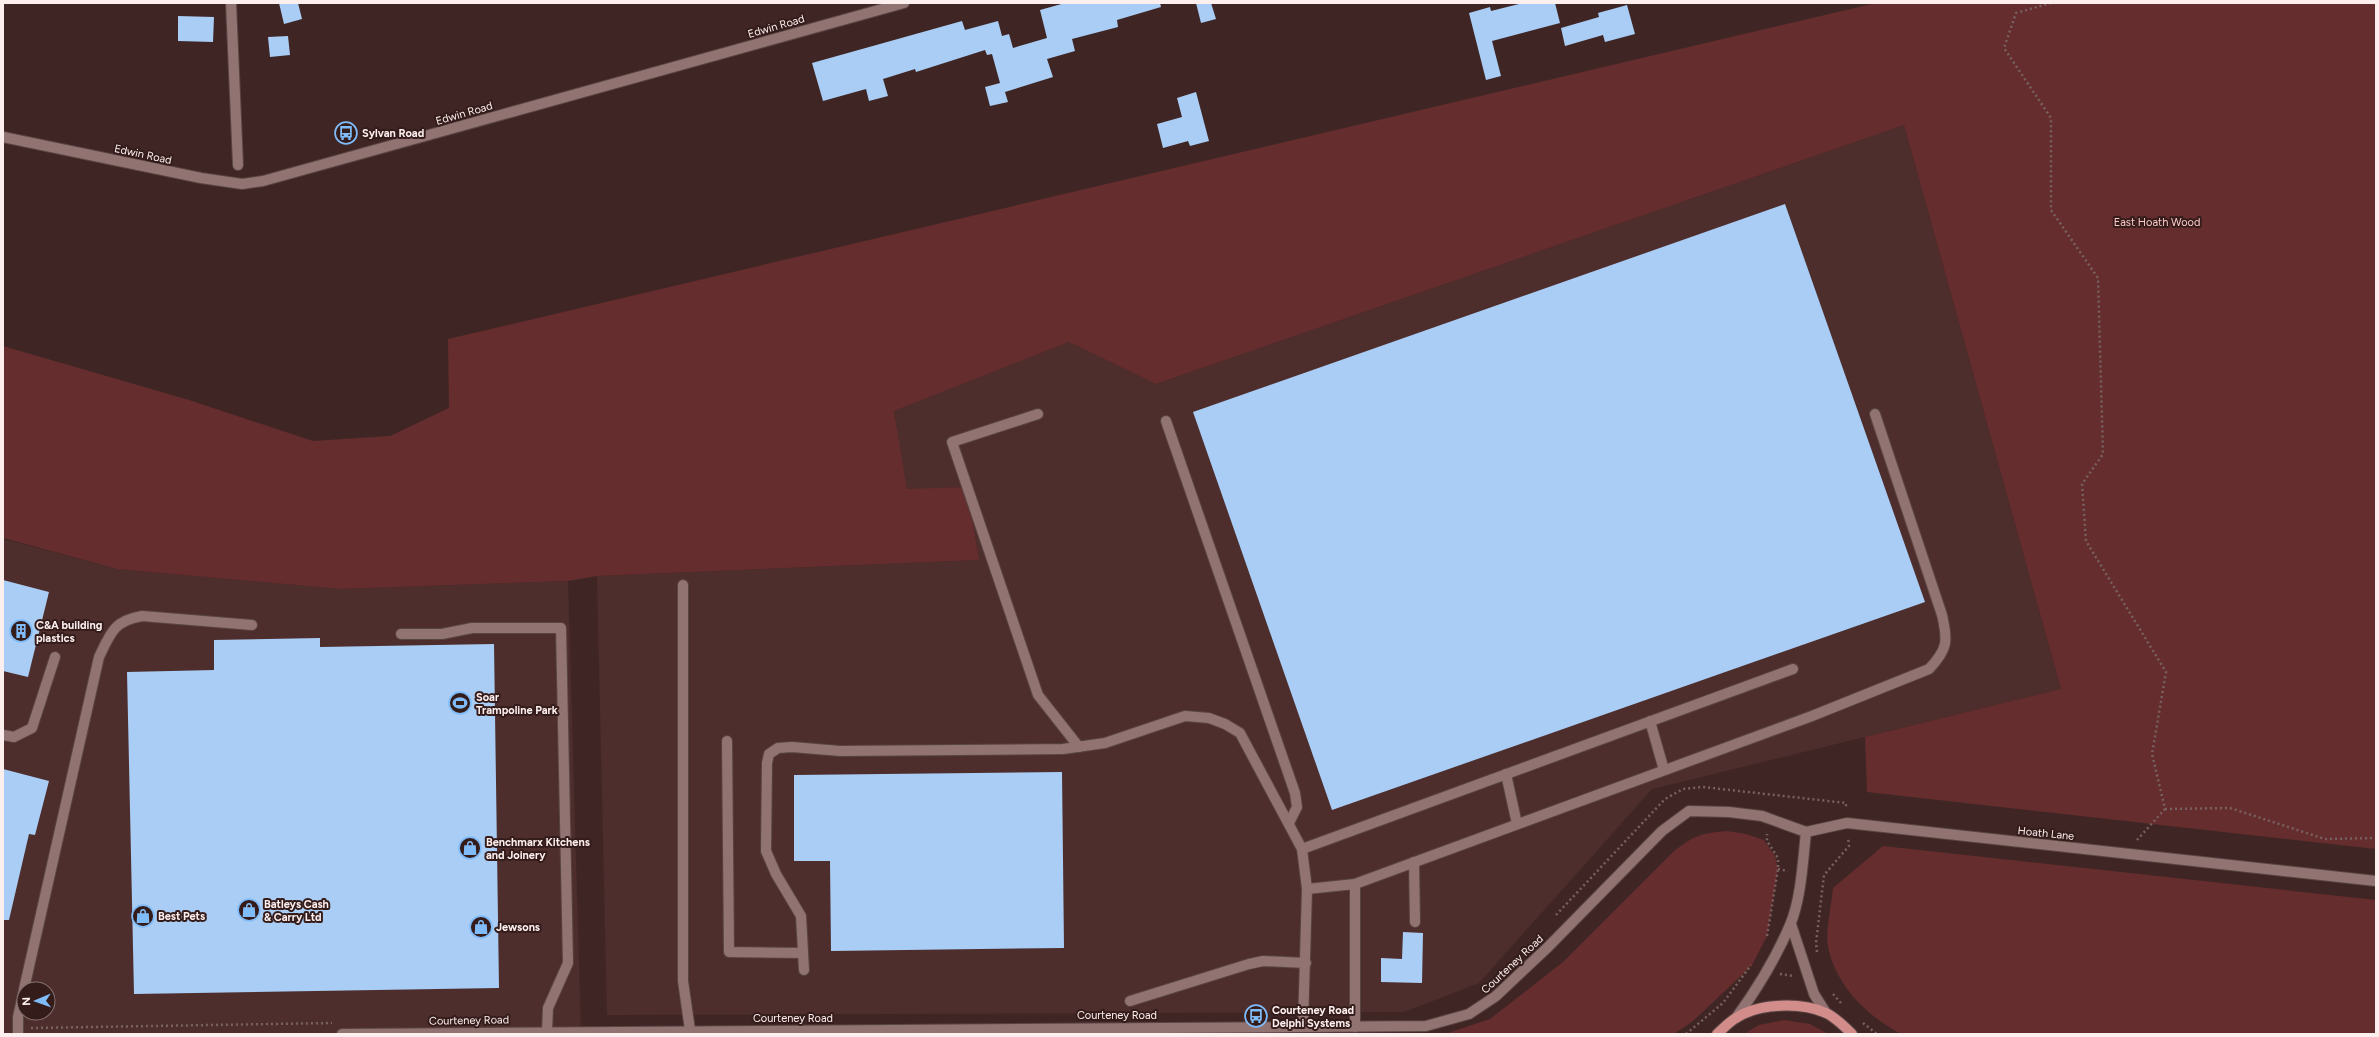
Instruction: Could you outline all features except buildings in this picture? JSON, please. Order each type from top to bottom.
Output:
[{"type":"main road","points":[[1717,1034],[1736,1018],[1758,1008],[1775,1006],[1794,1006],[1826,1013],[1852,1034]]},
{"type":"street","points":[[232,3],[238,164]]},
{"type":"street","name":"Edwin Road","points":[[3,137],[193,176],[242,184],[263,181],[904,3]]},
{"type":"street","points":[[1038,414],[952,442],[1038,695],[1079,747]]},
{"type":"street","points":[[1307,889],[1355,884],[1664,770],[1909,678],[1929,669],[1941,657],[1948,639],[1942,615],[1875,414]]},
{"type":"street","points":[[1166,421],[1295,793],[1297,807],[1289,823]]},
{"type":"street","points":[[683,585],[683,981],[690,1030]]},
{"type":"street","points":[[26,981],[99,657],[110,634],[125,619],[142,616],[252,625]]},
{"type":"street","points":[[401,634],[442,634],[472,628],[561,628],[568,963],[548,1008],[547,1031]]},
{"type":"street","points":[[3,734],[14,737],[32,728],[55,657]]},
{"type":"street","points":[[1302,849],[1793,669]]},
{"type":"street","points":[[804,970],[801,916],[776,874],[766,851],[766,771],[769,754],[778,748],[792,747],[840,750],[1053,749],[1105,743],[1185,716],[1209,718],[1225,724],[1240,733],[1302,849],[1307,889],[1303,1026]]},
{"type":"street","points":[[1650,721],[1664,770]]},
{"type":"street","points":[[727,741],[729,952],[803,953]]},
{"type":"street","points":[[1506,774],[1517,824]]},
{"type":"street","name":"Courteney Road","points":[[342,1034],[547,1031],[1426,1026],[1455,1019],[1478,1009],[1516,978],[1662,831],[1689,811],[1729,812],[1762,816],[1806,832]]},
{"type":"street","name":"Hoath Lane","points":[[1806,832],[1847,823],[2376,881]]},
{"type":"street","points":[[1736,1018],[1767,972],[1791,924],[1802,874],[1806,832]]},
{"type":"street","points":[[1414,862],[1415,922]]},
{"type":"street","points":[[1355,884],[1355,1027]]},
{"type":"street","points":[[1791,924],[1814,994],[1826,1013]]},
{"type":"street","points":[[1130,1001],[1249,964],[1263,961],[1306,963]]},
{"type":"path","points":[[2051,3],[2016,13],[2004,48],[2051,118],[2052,210],[2098,278],[2103,454],[2082,484],[2086,541],[2166,672],[2152,754],[2165,809]]},
{"type":"path","points":[[1553,918],[1665,799],[1683,790],[1703,787],[1846,803]]},
{"type":"path","points":[[2120,854],[2144,834],[2165,809],[2230,808],[2325,840],[2376,838]]},
{"type":"path","points":[[1764,942],[1767,936],[1778,869],[1776,852],[1767,841]]},
{"type":"path","points":[[1818,958],[1816,943],[1824,875],[1849,846]]},
{"type":"path","points":[[1686,1034],[1723,1003],[1755,959]]},
{"type":"path","points":[[1752,965],[1767,972],[1792,976],[1807,976]]},
{"type":"path","points":[[1829,990],[1846,1009]]},
{"type":"path","points":[[1858,1019],[1877,1034]]},
{"type":"path","points":[[18,1031],[334,1023]]},
{"type":"shaded area","points":[[1904,125],[2061,689],[1652,789],[1479,983],[1404,1012],[607,1015],[597,576],[979,560],[967,487],[907,490],[894,411],[1069,342],[1156,384]]},
{"type":"shaded area","points":[[3,539],[117,569],[340,589],[568,581],[581,1034],[3,1034]]},
{"type":"green space","name":"East Hoath Wood","points":[[1876,3],[2376,3],[2376,849],[1867,792],[1865,737],[2061,689],[1904,125],[1156,384],[1069,342],[894,411],[907,489],[967,487],[979,560],[597,576],[568,581],[340,589],[117,569],[3,538],[3,346],[189,400],[313,441],[390,436],[449,408],[448,339]]},
{"type":"green space","points":[[1727,831],[1746,834],[1764,840],[1775,856],[1778,869],[1767,936],[1752,965],[1693,1021],[1674,1034],[1445,1034],[1490,1019],[1563,962],[1673,852],[1698,836]]},
{"type":"green space","points":[[1883,846],[2376,900],[2376,1034],[1901,1034],[1876,1018],[1854,998],[1838,974],[1832,960],[1827,940],[1833,888]]},
{"type":"green space","points":[[1784,1020],[1810,1024],[1828,1034],[1744,1034],[1759,1025]]},
{"type":"place","name":"Sylvan Road","points":[[346,133]]},
{"type":"place","name":"C&A building plastics","points":[[21,631]]},
{"type":"place","name":"Soar Trampoline Park","points":[[460,703]]},
{"type":"place","name":"Benchmarx Kitchens and Joinery","points":[[470,848]]},
{"type":"place","name":"Batleys Cash & Carry Ltd","points":[[249,910]]},
{"type":"place","name":"Best Pets","points":[[143,916]]},
{"type":"place","name":"Jewsons","points":[[481,927]]},
{"type":"place","name":"Courteney Road Delphi Systems","points":[[1256,1016]]}]
